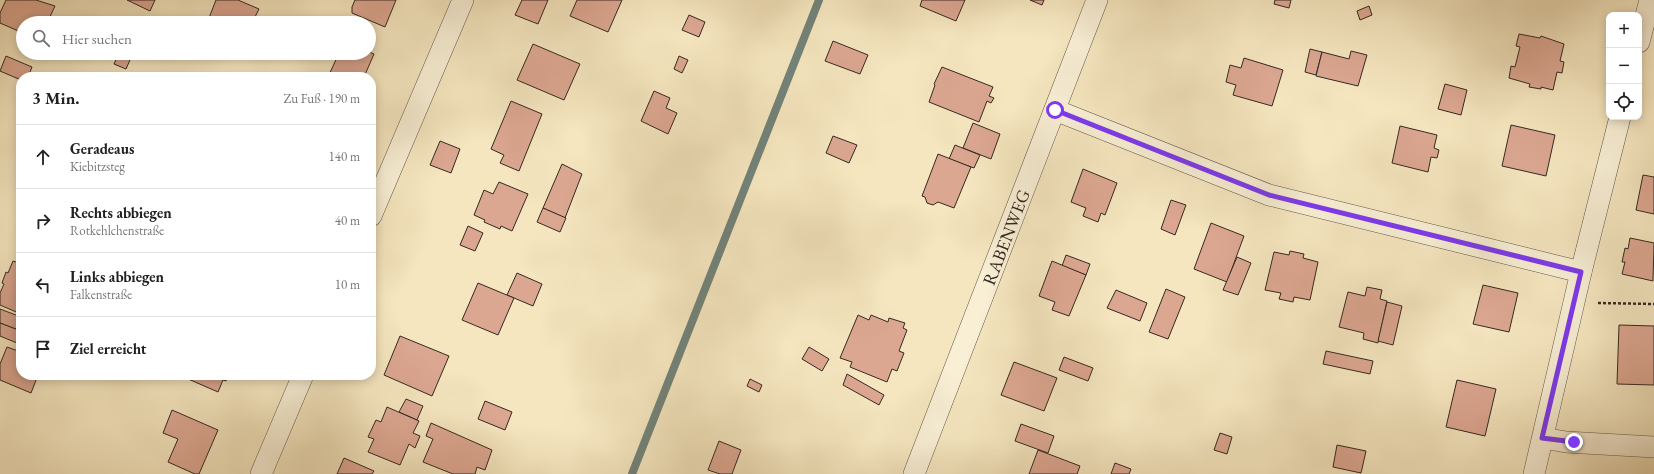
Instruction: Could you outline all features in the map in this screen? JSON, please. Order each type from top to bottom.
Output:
[{"type":"street","points":[[376,204],[463,0]]},
{"type":"street","name":"RABENWEG","points":[[914,474],[1097,0]]},
{"type":"street","points":[[1642,31],[1650,0]]},
{"type":"street","points":[[1055,110],[1269,195],[1581,272]]},
{"type":"street","points":[[1534,474],[1581,272],[1619,120]]},
{"type":"street","points":[[261,474],[301,380]]},
{"type":"street","points":[[1542,438],[1566,442],[1654,447]]},
{"type":"path","points":[[1574,303],[1654,304]]},
{"type":"building","points":[[6,0],[36,0],[55,6],[50,16],[16,16],[16,30],[0,23],[0,13]]},
{"type":"building","points":[[127,0],[155,0],[150,11]]},
{"type":"building","points":[[216,0],[238,0],[259,9],[256,16],[210,16]]},
{"type":"building","points":[[355,0],[396,0],[385,27],[376,23],[376,16],[359,16],[352,13],[352,7]]},
{"type":"building","points":[[522,0],[548,0],[538,24],[515,15]]},
{"type":"building","points":[[577,0],[622,0],[608,32],[570,16]]},
{"type":"building","points":[[922,0],[965,0],[956,21],[920,6]]},
{"type":"building","points":[[1030,0],[1044,0],[1042,5]]},
{"type":"building","points":[[1275,0],[1291,0],[1289,8],[1274,4]]},
{"type":"building","points":[[1369,6],[1372,15],[1360,20],[1357,11]]},
{"type":"building","points":[[689,15],[705,22],[699,37],[682,30]]},
{"type":"building","points":[[1519,34],[1540,38],[1541,36],[1564,44],[1560,61],[1564,62],[1562,73],[1557,72],[1553,90],[1541,87],[1541,89],[1529,87],[1530,84],[1509,78],[1511,66],[1515,67],[1520,47],[1516,46]]},
{"type":"building","points":[[833,41],[868,55],[860,74],[825,61]]},
{"type":"building","points":[[533,44],[580,64],[564,100],[517,80]]},
{"type":"building","points":[[1310,49],[1322,52],[1316,75],[1305,72]]},
{"type":"building","points":[[1351,51],[1367,55],[1358,86],[1316,76],[1322,52],[1349,59]]},
{"type":"building","points":[[6,56],[32,67],[30,72],[16,72],[16,78],[0,71]]},
{"type":"building","points":[[679,56],[688,60],[682,73],[674,69]]},
{"type":"building","points":[[1244,58],[1283,70],[1272,106],[1233,95],[1236,85],[1226,82],[1230,65],[1241,68]]},
{"type":"building","points":[[116,60],[130,60],[126,69],[114,64]]},
{"type":"building","points":[[336,60],[371,60],[366,72],[330,72]]},
{"type":"building","points":[[942,67],[993,87],[989,96],[994,98],[991,103],[987,101],[979,122],[929,102],[935,85],[934,84]]},
{"type":"building","points":[[1445,84],[1467,90],[1461,115],[1438,109]]},
{"type":"building","points":[[654,91],[670,98],[666,108],[677,113],[668,134],[641,121]]},
{"type":"building","points":[[511,101],[542,114],[519,171],[500,163],[504,155],[491,149]]},
{"type":"building","points":[[973,123],[1000,134],[991,159],[963,148]]},
{"type":"building","points":[[1511,125],[1555,135],[1546,176],[1502,166]]},
{"type":"building","points":[[1400,126],[1437,135],[1434,148],[1439,150],[1437,158],[1431,157],[1428,172],[1392,163]]},
{"type":"building","points":[[833,136],[857,145],[849,163],[826,153]]},
{"type":"building","points":[[440,141],[460,149],[451,173],[430,165]]},
{"type":"building","points":[[955,145],[980,155],[974,168],[949,159]]},
{"type":"building","points":[[938,154],[971,167],[954,208],[938,202],[933,205],[927,203],[925,197],[922,196]]},
{"type":"building","points":[[562,164],[582,174],[565,218],[543,208]]},
{"type":"building","points":[[1083,169],[1117,183],[1105,215],[1101,213],[1098,222],[1083,216],[1086,208],[1071,202]]},
{"type":"building","points":[[1643,175],[1654,177],[1654,214],[1636,210]]},
{"type":"building","points":[[499,182],[528,194],[512,231],[501,226],[500,229],[484,222],[485,220],[474,215],[484,190],[493,194]]},
{"type":"building","points":[[1171,200],[1186,205],[1175,235],[1161,229]]},
{"type":"building","points":[[543,208],[566,218],[560,232],[537,222]]},
{"type":"building","points":[[1211,223],[1244,236],[1227,282],[1194,269]]},
{"type":"building","points":[[468,226],[483,233],[475,251],[460,245]]},
{"type":"building","points":[[1630,238],[1654,243],[1653,281],[1622,274],[1625,262],[1622,262],[1625,248],[1628,249]]},
{"type":"building","points":[[1290,251],[1304,254],[1303,258],[1318,262],[1310,300],[1294,297],[1293,302],[1279,299],[1281,293],[1265,290],[1274,252],[1289,255]]},
{"type":"building","points":[[1066,255],[1090,264],[1086,275],[1062,266]]},
{"type":"building","points":[[1237,257],[1251,263],[1238,295],[1223,290]]},
{"type":"building","points":[[13,261],[16,262],[16,312],[0,305],[0,293],[4,284],[2,283],[6,272],[8,273]]},
{"type":"building","points":[[1052,261],[1086,275],[1069,316],[1052,310],[1055,302],[1039,296]]},
{"type":"building","points":[[517,273],[542,284],[533,306],[507,295]]},
{"type":"building","points":[[478,283],[514,298],[498,335],[462,320]]},
{"type":"building","points":[[1483,285],[1518,293],[1509,332],[1473,324]]},
{"type":"building","points":[[1367,287],[1382,290],[1380,299],[1387,301],[1378,343],[1363,339],[1364,333],[1339,327],[1348,292],[1365,296]]},
{"type":"building","points":[[1166,289],[1185,297],[1168,339],[1149,332]]},
{"type":"building","points":[[1116,290],[1147,303],[1140,321],[1107,308]]},
{"type":"building","points":[[1387,302],[1402,306],[1393,345],[1378,341]]},
{"type":"building","points":[[0,309],[16,315],[16,329],[0,323]]},
{"type":"building","points":[[858,315],[869,320],[871,315],[888,322],[889,318],[905,323],[903,328],[907,330],[899,351],[904,353],[897,371],[892,369],[887,382],[850,367],[852,362],[840,358]]},
{"type":"building","points":[[0,323],[16,329],[16,343],[0,336]]},
{"type":"building","points":[[1619,325],[1654,326],[1654,385],[1617,384]]},
{"type":"building","points":[[400,336],[449,356],[432,396],[384,375]]},
{"type":"building","points":[[7,347],[16,350],[16,380],[36,380],[31,393],[0,380],[0,364]]},
{"type":"building","points":[[809,347],[829,359],[822,371],[802,359]]},
{"type":"building","points":[[1326,351],[1373,361],[1370,374],[1323,364]]},
{"type":"building","points":[[1064,357],[1093,368],[1088,381],[1059,370]]},
{"type":"building","points":[[1014,362],[1057,378],[1044,411],[1001,395]]},
{"type":"building","points":[[847,374],[884,395],[879,405],[843,385]]},
{"type":"building","points":[[750,379],[762,385],[759,392],[747,386]]},
{"type":"building","points":[[190,380],[223,380],[218,392]]},
{"type":"building","points":[[1457,380],[1496,389],[1485,436],[1446,427]]},
{"type":"building","points":[[406,399],[423,406],[417,420],[399,412]]},
{"type":"building","points":[[485,401],[512,412],[505,430],[478,419]]},
{"type":"building","points":[[387,407],[419,421],[413,433],[420,436],[415,448],[409,444],[400,465],[368,452],[374,439],[368,437],[376,420],[381,422]]},
{"type":"building","points":[[172,410],[218,430],[199,474],[195,474],[168,462],[178,439],[163,433]]},
{"type":"building","points":[[431,423],[492,450],[485,470],[477,467],[475,474],[453,474],[423,462],[433,439],[426,436]]},
{"type":"building","points":[[1021,424],[1054,436],[1048,453],[1015,441]]},
{"type":"building","points":[[1220,433],[1232,437],[1227,454],[1214,450]]},
{"type":"building","points":[[719,441],[741,450],[732,474],[720,474],[708,470]]},
{"type":"building","points":[[1337,445],[1366,451],[1361,473],[1333,467]]},
{"type":"building","points":[[1038,450],[1080,466],[1077,474],[1029,474]]},
{"type":"building","points":[[344,458],[374,471],[372,474],[337,474]]},
{"type":"building","points":[[1115,463],[1131,469],[1129,474],[1111,474]]},
{"type":"waterway","points":[[632,474],[819,0]]},
{"type":"route","points":[[1055,110],[1269,195],[1581,272],[1542,438],[1574,442]]}]
